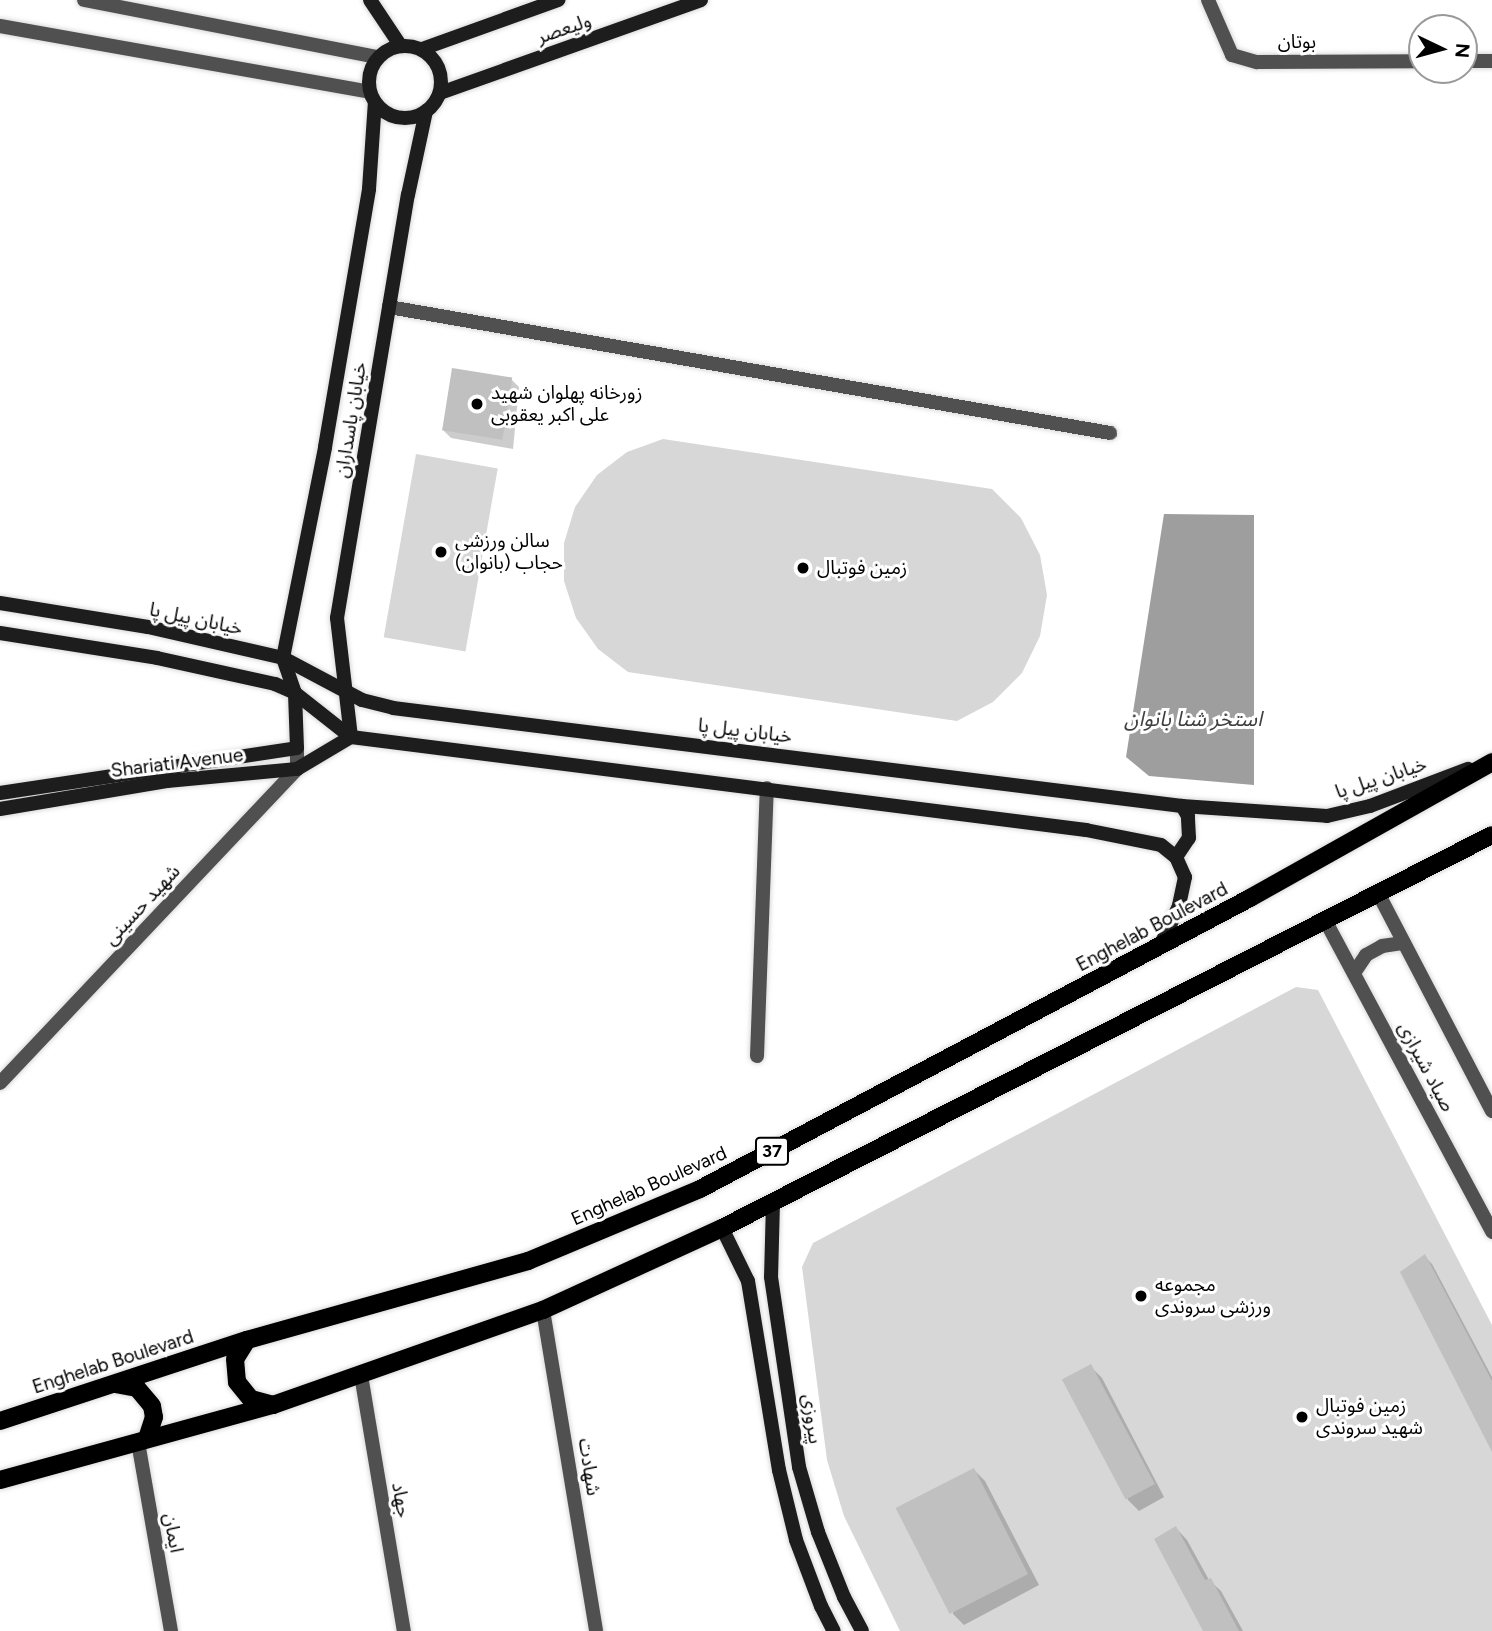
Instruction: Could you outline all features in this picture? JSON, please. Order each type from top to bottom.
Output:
[{"type":"main road","points":[[370,0],[400,45]]},
{"type":"main road","name":"ولیعصر","points":[[422,49],[558,0]]},
{"type":"main road","name":"ولیعصر","points":[[440,93],[701,0]]},
{"type":"main road","points":[[400,45],[422,49],[437,63],[440,73],[440,93],[426,111],[416,117],[393,116],[373,97],[369,79],[378,57],[400,45]]},
{"type":"main road","name":"خیابان پاسداران","points":[[283,658],[325,447],[369,189],[373,97]]},
{"type":"main road","name":"خیابان پاسداران","points":[[351,737],[337,618],[408,195],[426,111]]},
{"type":"main road","name":"خیابان پیل پا","points":[[0,603],[148,627],[283,658],[347,689],[362,700],[393,708],[1182,806],[1327,816],[1370,806],[1492,761]]},
{"type":"main road","points":[[0,633],[157,658],[275,684],[295,693],[351,737],[1086,830],[1161,845],[1176,857],[1185,877],[1179,906],[1160,946]]},
{"type":"main road","points":[[283,658],[295,693],[297,748]]},
{"type":"main road","name":"Shariati Avenue","points":[[0,809],[167,781],[297,769],[351,737]]},
{"type":"main road","name":"Shariati Avenue","points":[[0,793],[297,748]]},
{"type":"main road","name":"Enghelab Boulevard","points":[[0,1421],[247,1340],[528,1261],[700,1189],[1160,946],[1492,761]]},
{"type":"main road","points":[[1176,857],[1189,838],[1188,816],[1182,806]]},
{"type":"main road","name":"37","points":[[0,1480],[273,1405],[544,1310],[722,1228],[1492,835]]},
{"type":"main road","name":"پیروزی","points":[[773,1202],[771,1277],[799,1467],[817,1532],[844,1597],[862,1631]]},
{"type":"main road","name":"پیروزی","points":[[722,1228],[748,1281],[779,1470],[796,1540],[834,1631]]},
{"type":"main road","points":[[247,1340],[235,1359],[237,1382],[251,1399],[273,1405]]},
{"type":"main road","points":[[115,1384],[126,1384],[146,1396],[154,1417],[142,1440]]},
{"type":"street","points":[[84,0],[378,57]]},
{"type":"street","name":"بوتان","points":[[1208,0],[1232,54],[1256,62],[1408,61]]},
{"type":"street","points":[[0,26],[373,97]]},
{"type":"street","points":[[389,307],[817,384],[1110,433]]},
{"type":"street","points":[[297,748],[297,769]]},
{"type":"street","name":"شهید حسینی","points":[[0,1083],[297,769]]},
{"type":"street","points":[[757,1056],[767,788]]},
{"type":"street","name":"صیاد شیرازی","points":[[1378,893],[1492,1111]]},
{"type":"street","name":"صیاد شیرازی","points":[[1325,920],[1492,1232]]},
{"type":"street","points":[[1354,973],[1366,955],[1381,946],[1404,943]]},
{"type":"street","name":"شهادت","points":[[544,1310],[596,1631]]},
{"type":"street","name":"جهاد","points":[[361,1375],[404,1631]]},
{"type":"street","name":"ایمان","points":[[142,1440],[171,1631]]},
{"type":"shaded area","name":"زمین فوتبال","points":[[663,439],[992,489],[1021,518],[1040,555],[1047,595],[1040,636],[1022,673],[993,702],[957,721],[628,672],[598,649],[576,618],[564,581],[564,543],[575,507],[597,475],[627,452]]},
{"type":"shaded area","name":"سالن ورزشی حجاب (بانوان)","points":[[416,454],[498,468],[465,652],[384,637]]},
{"type":"shaded area","name":"مجموعه ورزشی سروندی","points":[[1296,987],[1318,990],[1492,1325],[1492,1631],[900,1631],[844,1516],[827,1460],[802,1267],[813,1243]]},
{"type":"water","name":"استخر شنا بانوان","points":[[1164,514],[1254,515],[1254,785],[1149,776],[1126,757]]},
{"type":"building","name":"زورخانه پهلوان شهید علی اکبر یعقوبی","points":[[452,368],[512,378],[502,440],[442,430]]},
{"type":"building","points":[[1425,1254],[1492,1381],[1492,1452],[1400,1272]]},
{"type":"building","points":[[1091,1364],[1155,1484],[1126,1500],[1062,1379]]},
{"type":"building","points":[[974,1468],[1028,1574],[950,1614],[896,1508]]},
{"type":"building","points":[[1176,1526],[1205,1580],[1211,1578],[1239,1631],[1203,1631],[1154,1539]]},
{"type":"place","name":"زورخانه پهلوان شهید علی اکبر یعقوبی","points":[[477,404]]},
{"type":"place","name":"سالن ورزشی حجاب (بانوان)","points":[[441,552]]},
{"type":"place","name":"زمین فوتبال","points":[[803,568]]},
{"type":"place","name":"مجموعه ورزشی سروندی","points":[[1141,1296]]},
{"type":"place","name":"زمین فوتبال شهید سروندی","points":[[1302,1417]]}]
